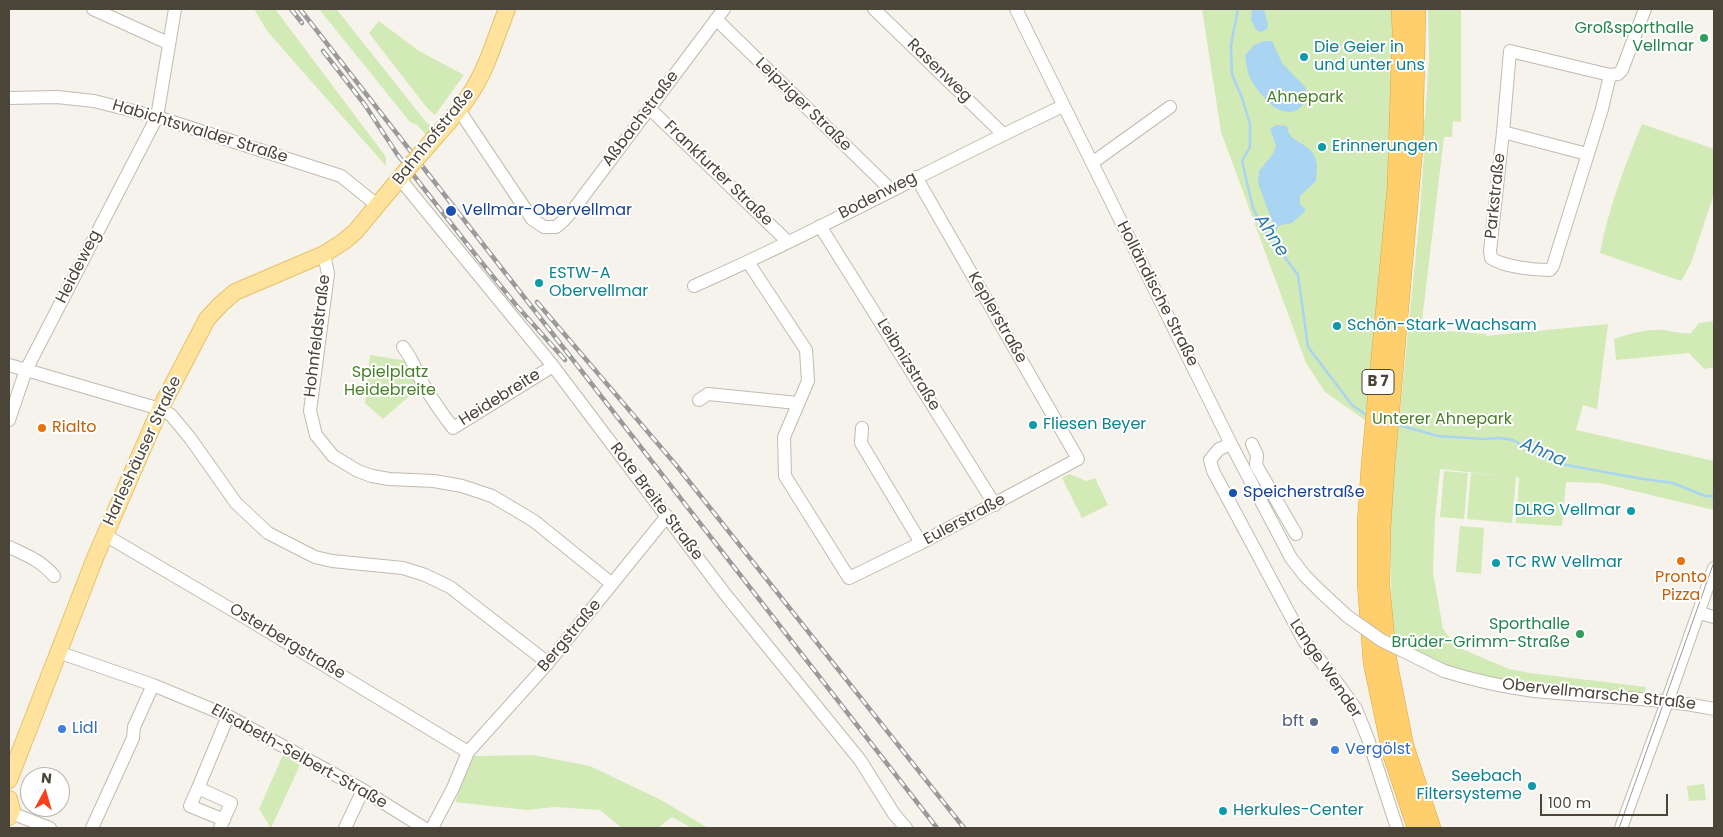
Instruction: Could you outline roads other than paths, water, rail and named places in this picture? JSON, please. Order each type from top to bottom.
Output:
[{"type":"highway","name":"B 7","points":[[1401,9],[1397,187],[1370,465],[1367,573],[1373,662],[1398,750],[1417,828]]},
{"type":"highway","name":"B 7","points":[[1416,9],[1413,150],[1381,527],[1380,586],[1398,750],[1431,828]]},
{"type":"main road","name":"Bahnhofstraße","points":[[378,206],[459,110],[473,90],[487,61],[507,9]]},
{"type":"main road","name":"Harleshäuser Straße","points":[[9,780],[105,535],[160,409],[207,319],[235,292],[324,254],[355,232],[378,206]]},
{"type":"street","points":[[93,9],[168,43]]},
{"type":"street","name":"Heideweg","points":[[9,420],[26,370],[157,117],[174,9]]},
{"type":"street","name":"Aßbachstraße","points":[[459,110],[532,220],[544,227],[556,227],[573,210],[724,9]]},
{"type":"street","name":"Rasenweg","points":[[874,9],[1004,134]]},
{"type":"street","name":"Holländische Straße","points":[[1016,9],[1062,106],[1231,444],[1291,558],[1305,576]]},
{"type":"street","points":[[1610,75],[1618,74],[1622,70],[1645,9]]},
{"type":"street","name":"Leipziger Straße","points":[[716,19],[891,190]]},
{"type":"street","name":"Parkstraße","points":[[1510,52],[1610,75],[1602,109],[1553,266],[1550,270],[1541,270],[1498,263],[1491,258],[1490,250],[1510,52]]},
{"type":"street","name":"Habichtswalder Straße","points":[[9,98],[57,97],[94,101],[157,117],[342,176],[378,206]]},
{"type":"street","name":"Bodenweg","points":[[694,286],[748,262],[1062,106]]},
{"type":"street","points":[[1092,163],[1170,107]]},
{"type":"street","name":"Frankfurter Straße","points":[[649,108],[787,241]]},
{"type":"street","name":"Parkstraße","points":[[1503,132],[1588,154]]},
{"type":"street","name":"Rote Breite Straße","points":[[403,176],[553,366],[725,594],[860,760],[894,814],[906,828]]},
{"type":"street","name":"Keplerstraße","points":[[916,177],[1078,459]]},
{"type":"street","name":"Leibnizstraße","points":[[820,226],[995,505]]},
{"type":"street","name":"Hohnfeldstraße","points":[[324,254],[328,274],[310,411],[316,435],[333,456],[358,471],[372,476],[389,480],[434,481],[462,486],[492,496],[534,520],[612,584]]},
{"type":"street","points":[[699,400],[708,394],[797,403],[808,381],[806,350],[748,262]]},
{"type":"street","name":"Heidebreite","points":[[403,347],[412,359],[420,378],[438,408],[453,428],[553,366]]},
{"type":"street","points":[[9,365],[160,409],[171,415],[190,438],[236,503],[268,533],[315,557],[332,561],[403,568],[425,575],[450,587],[548,663]]},
{"type":"street","name":"Eulerstraße","points":[[797,403],[784,437],[785,476],[849,578],[995,505],[1078,459]]},
{"type":"street","points":[[862,428],[861,443],[921,543]]},
{"type":"street","name":"Lange Wender","points":[[1231,444],[1218,449],[1210,460],[1213,471],[1304,642],[1328,670],[1356,709],[1371,747],[1397,828]]},
{"type":"street","points":[[1252,444],[1257,455],[1256,465],[1296,534]]},
{"type":"street","name":"Bergstraße","points":[[432,828],[453,788],[468,752],[548,663],[667,516]]},
{"type":"street","name":"Osterbergstraße","points":[[105,535],[468,752]]},
{"type":"street","points":[[9,547],[32,557],[48,568],[54,576]]},
{"type":"street","points":[[1621,828],[1714,568]]},
{"type":"street","name":"Obervellmarsche Straße","points":[[1305,576],[1347,616],[1381,640],[1444,671],[1490,683],[1533,690],[1667,702],[1714,709]]},
{"type":"street","points":[[1698,613],[1714,617]]},
{"type":"street","name":"Elisabeth-Selbert-Straße","points":[[58,652],[152,685],[228,716],[363,790],[424,828]]},
{"type":"street","points":[[92,828],[133,738],[134,727],[152,685]]},
{"type":"street","points":[[198,788],[231,803],[222,824],[190,806],[228,716]]},
{"type":"street","points":[[345,828],[363,790]]},
{"type":"street","points":[[9,810],[50,828]]},
{"type":"water","points":[[1252,9],[1264,9],[1268,25],[1267,29],[1261,32],[1256,30],[1251,20]]},
{"type":"water","points":[[1264,41],[1272,41],[1282,63],[1306,88],[1306,95],[1302,106],[1294,111],[1283,111],[1273,106],[1250,78],[1245,55],[1254,45]]},
{"type":"water","points":[[1276,125],[1287,126],[1291,136],[1312,152],[1316,160],[1317,169],[1316,181],[1300,196],[1300,204],[1306,210],[1292,223],[1276,226],[1272,221],[1258,183],[1259,171],[1273,154],[1276,146],[1270,129]]},
{"type":"waterway","name":"Ahne","points":[[1238,9],[1231,45],[1232,74],[1250,124],[1250,147],[1242,161],[1253,208],[1262,226],[1298,275],[1308,347],[1352,405],[1365,414]]},
{"type":"waterway","points":[[1271,239],[1277,226]]},
{"type":"waterway","name":"Ahna","points":[[1399,425],[1438,436],[1513,440],[1561,464],[1673,483],[1705,496],[1714,496]]},
{"type":"tram line","points":[[1619,828],[1714,562]]},
{"type":"railway","points":[[291,9],[302,23]]},
{"type":"railway","points":[[300,9],[937,828]]},
{"type":"railway","points":[[323,51],[365,105],[397,154],[478,258],[516,305],[565,360]]},
{"type":"railway","points":[[537,302],[676,465],[964,828]]},
{"type":"place","name":"Großsporthalle Vellmar","points":[[1704,38]]},
{"type":"place","name":"Die Geier in und unter uns","points":[[1304,57]]},
{"type":"place","name":"Erinnerungen","points":[[1322,147]]},
{"type":"place","name":"Vellmar-Obervellmar","points":[[451,211]]},
{"type":"place","name":"ESTW-A Obervellmar","points":[[539,283]]},
{"type":"place","name":"Schön-Stark-Wachsam","points":[[1337,326]]},
{"type":"place","name":"Fliesen Beyer","points":[[1033,425]]},
{"type":"place","name":"Rialto","points":[[42,428]]},
{"type":"place","name":"Speicherstraße","points":[[1233,493]]},
{"type":"place","name":"DLRG Vellmar","points":[[1631,511]]},
{"type":"place","name":"Pronto Pizza","points":[[1681,561]]},
{"type":"place","name":"TC RW Vellmar","points":[[1496,563]]},
{"type":"place","name":"Sporthalle Brüder-Grimm-Straße","points":[[1580,634]]},
{"type":"place","name":"bft","points":[[1314,722]]},
{"type":"place","name":"Lidl","points":[[62,729]]},
{"type":"place","name":"Vergölst","points":[[1335,750]]},
{"type":"place","name":"Seebach Filtersysteme","points":[[1532,786]]},
{"type":"place","name":"Herkules-Center","points":[[1223,811]]},
{"type":"park label","name":"Ahnepark","points":[[1305,98]]},
{"type":"park label","name":"Spielplatz Heidebreite","points":[[390,382]]},
{"type":"park label","name":"Unterer Ahnepark","points":[[1442,420]]}]
